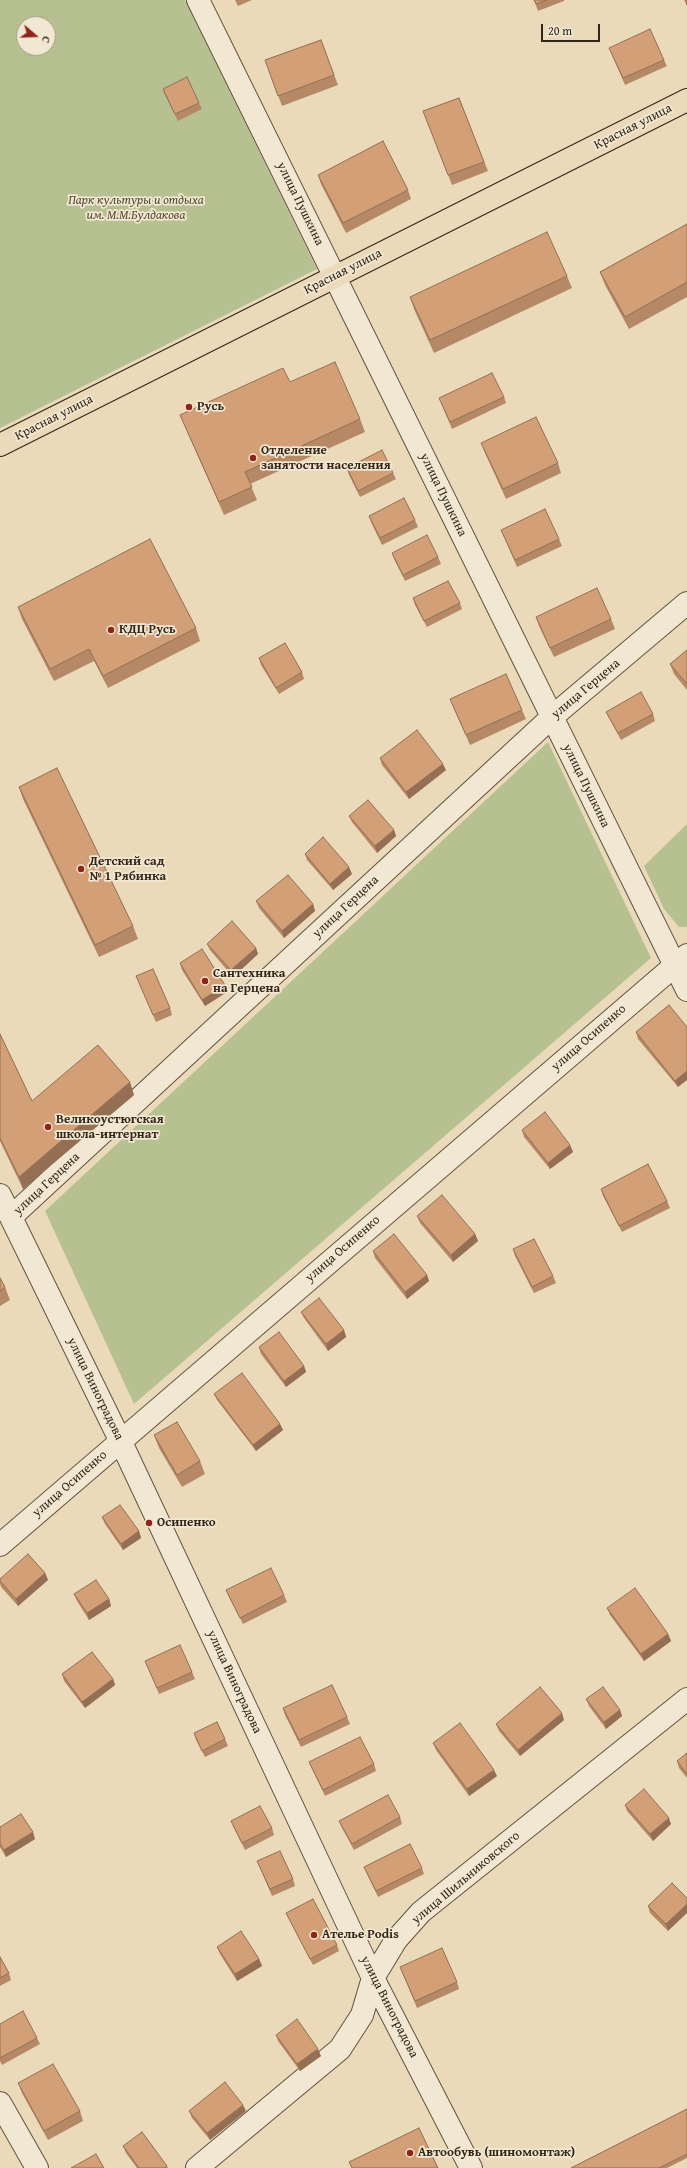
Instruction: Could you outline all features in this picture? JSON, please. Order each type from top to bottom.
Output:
[{"type":"main road","name":"Красная улица","points":[[0,445],[687,100]]},
{"type":"street","name":"улица Пушкина","points":[[198,0],[336,276],[552,716],[681,960],[687,990]]},
{"type":"street","name":"улица Герцена","points":[[11,1217],[552,716],[687,603]]},
{"type":"street","name":"улица Осипенко","points":[[0,1545],[120,1440],[681,960]]},
{"type":"street","name":"улица Виноградова","points":[[0,1195],[120,1440],[373,1978],[471,2168]]},
{"type":"street","name":"улица Шильниковского","points":[[197,2168],[340,2049],[362,2015],[373,1978],[396,1940],[421,1912],[687,1699]]},
{"type":"street","points":[[0,2103],[37,2168]]},
{"type":"green space","name":"Парк культуры и отдыха им. М.М.Булдакова","points":[[0,0],[185,0],[317,269],[0,428]]},
{"type":"green space","points":[[548,742],[651,958],[134,1404],[45,1211]]},
{"type":"green space","points":[[687,824],[687,927],[679,927],[664,909],[644,866]]},
{"type":"building","points":[[534,0],[547,0],[536,4]]},
{"type":"building","points":[[650,29],[664,60],[623,78],[609,48]]},
{"type":"building","points":[[321,40],[334,75],[278,96],[265,60]]},
{"type":"building","points":[[187,77],[199,103],[175,114],[163,89]]},
{"type":"building","points":[[459,98],[484,162],[448,175],[423,111]]},
{"type":"building","points":[[383,141],[408,190],[343,223],[318,175]]},
{"type":"building","points":[[687,224],[687,282],[625,317],[600,272]]},
{"type":"building","points":[[547,232],[567,276],[430,340],[410,297]]},
{"type":"building","name":"Отделение занятости населения","points":[[335,362],[360,419],[245,472],[252,487],[219,502],[180,415],[283,368],[290,382]]},
{"type":"building","points":[[492,373],[504,397],[450,422],[439,398]]},
{"type":"building","points":[[536,417],[558,463],[503,489],[481,443]]},
{"type":"building","points":[[382,450],[393,473],[358,491],[347,468]]},
{"type":"building","points":[[404,498],[415,520],[380,538],[369,516]]},
{"type":"building","points":[[545,509],[559,539],[515,560],[501,530]]},
{"type":"building","points":[[427,535],[438,557],[403,575],[392,553]]},
{"type":"building","name":"КДЦ Русь","points":[[150,539],[196,628],[103,676],[89,649],[50,669],[18,607]]},
{"type":"building","points":[[448,581],[460,603],[424,621],[413,598]]},
{"type":"building","points":[[597,588],[611,619],[550,648],[536,617]]},
{"type":"building","points":[[285,643],[302,672],[276,688],[259,658]]},
{"type":"building","points":[[687,650],[687,684],[670,664]]},
{"type":"building","points":[[506,674],[522,710],[466,735],[450,699]]},
{"type":"building","points":[[641,692],[653,714],[618,733],[606,712]]},
{"type":"building","points":[[417,730],[443,764],[406,792],[380,758]]},
{"type":"building","name":"Детский сад № 1 Рябинка","points":[[57,768],[133,926],[95,945],[19,787]]},
{"type":"building","points":[[368,800],[394,830],[375,846],[349,816]]},
{"type":"building","points":[[323,837],[349,867],[330,884],[305,854]]},
{"type":"building","points":[[288,875],[313,904],[282,931],[256,901]]},
{"type":"building","points":[[232,921],[256,948],[231,970],[207,944]]},
{"type":"building","name":"Сантехника на Герцена","points":[[202,949],[225,985],[202,1000],[180,963]]},
{"type":"building","points":[[153,969],[170,1008],[153,1015],[136,976]]},
{"type":"building","points":[[669,1005],[687,1027],[687,1071],[675,1081],[636,1032]]},
{"type":"building","name":"Великоустюгская школа-интернат","points":[[0,1034],[32,1101],[98,1045],[130,1082],[19,1177],[0,1138]]},
{"type":"building","points":[[545,1112],[570,1145],[548,1163],[522,1130]]},
{"type":"building","points":[[648,1164],[667,1201],[619,1226],[601,1189]]},
{"type":"building","points":[[442,1195],[475,1234],[451,1255],[417,1216]]},
{"type":"building","points":[[394,1234],[427,1275],[405,1292],[373,1251]]},
{"type":"building","points":[[534,1239],[553,1276],[532,1287],[513,1249]]},
{"type":"building","points":[[0,1278],[5,1287],[0,1291]]},
{"type":"building","points":[[319,1298],[344,1330],[326,1344],[301,1312]]},
{"type":"building","points":[[279,1332],[304,1366],[284,1381],[259,1347]]},
{"type":"building","points":[[242,1373],[280,1424],[253,1445],[214,1394]]},
{"type":"building","points":[[177,1422],[200,1461],[177,1475],[154,1435]]},
{"type":"building","points":[[120,1505],[139,1531],[121,1544],[102,1517]]},
{"type":"building","points":[[28,1554],[45,1573],[16,1599],[0,1581],[0,1579]]},
{"type":"building","points":[[271,1568],[284,1595],[240,1618],[226,1590]]},
{"type":"building","points":[[96,1580],[109,1599],[87,1613],[74,1594]]},
{"type":"building","points":[[635,1588],[668,1634],[641,1654],[607,1608]]},
{"type":"building","points":[[180,1645],[192,1672],[157,1688],[145,1661]]},
{"type":"building","points":[[92,1652],[113,1679],[82,1702],[62,1674]]},
{"type":"building","points":[[332,1685],[347,1717],[299,1740],[283,1708]]},
{"type":"building","points":[[540,1687],[562,1713],[518,1750],[496,1724]]},
{"type":"building","points":[[603,1687],[620,1710],[604,1722],[586,1699]]},
{"type":"building","points":[[217,1722],[225,1739],[202,1751],[194,1733]]},
{"type":"building","points":[[460,1723],[494,1770],[467,1789],[433,1743]]},
{"type":"building","points":[[360,1737],[374,1764],[323,1790],[309,1762]]},
{"type":"building","points":[[687,1753],[687,1774],[677,1761]]},
{"type":"building","points":[[644,1789],[669,1818],[650,1834],[625,1805]]},
{"type":"building","points":[[388,1795],[400,1817],[352,1844],[339,1821]]},
{"type":"building","points":[[260,1806],[272,1828],[242,1843],[231,1821]]},
{"type":"building","points":[[21,1814],[33,1832],[4,1850],[0,1844],[0,1827]]},
{"type":"building","points":[[410,1844],[422,1868],[376,1891],[364,1867]]},
{"type":"building","points":[[280,1851],[293,1879],[270,1889],[257,1861]]},
{"type":"building","points":[[672,1883],[687,1898],[687,1904],[666,1924],[648,1906]]},
{"type":"building","name":"Ателье Podis","points":[[313,1899],[337,1945],[310,1959],[286,1913]]},
{"type":"building","points":[[241,1931],[259,1959],[235,1974],[217,1947]]},
{"type":"building","points":[[442,1948],[457,1982],[415,2001],[400,1967]]},
{"type":"building","points":[[0,1957],[9,1973],[0,1978]]},
{"type":"building","points":[[23,2011],[37,2038],[0,2058],[0,2024]]},
{"type":"building","points":[[297,2019],[318,2049],[297,2064],[276,2035]]},
{"type":"building","points":[[53,2064],[80,2111],[44,2131],[18,2083]]},
{"type":"building","points":[[225,2082],[243,2105],[207,2133],[189,2111]]},
{"type":"building","points":[[687,2109],[687,2154],[659,2168],[571,2168]]},
{"type":"building","points":[[419,2128],[438,2168],[352,2168],[349,2162]]},
{"type":"building","points":[[142,2132],[167,2166],[165,2168],[139,2168],[123,2146]]},
{"type":"building","points":[[96,2154],[104,2168],[71,2168]]},
{"type":"place","name":"Русь","points":[[189,407]]},
{"type":"place","name":"Отделение занятости населения","points":[[253,458]]},
{"type":"place","name":"КДЦ Русь","points":[[111,630]]},
{"type":"place","name":"Детский сад № 1 Рябинка","points":[[81,869]]},
{"type":"place","name":"Сантехника на Герцена","points":[[205,981]]},
{"type":"place","name":"Великоустюгская школа-интернат","points":[[48,1127]]},
{"type":"place","name":"Осипенко","points":[[149,1523]]},
{"type":"place","name":"Ателье Podis","points":[[314,1935]]},
{"type":"place","name":"Автообувь (шиномонтаж)","points":[[410,2153]]}]
